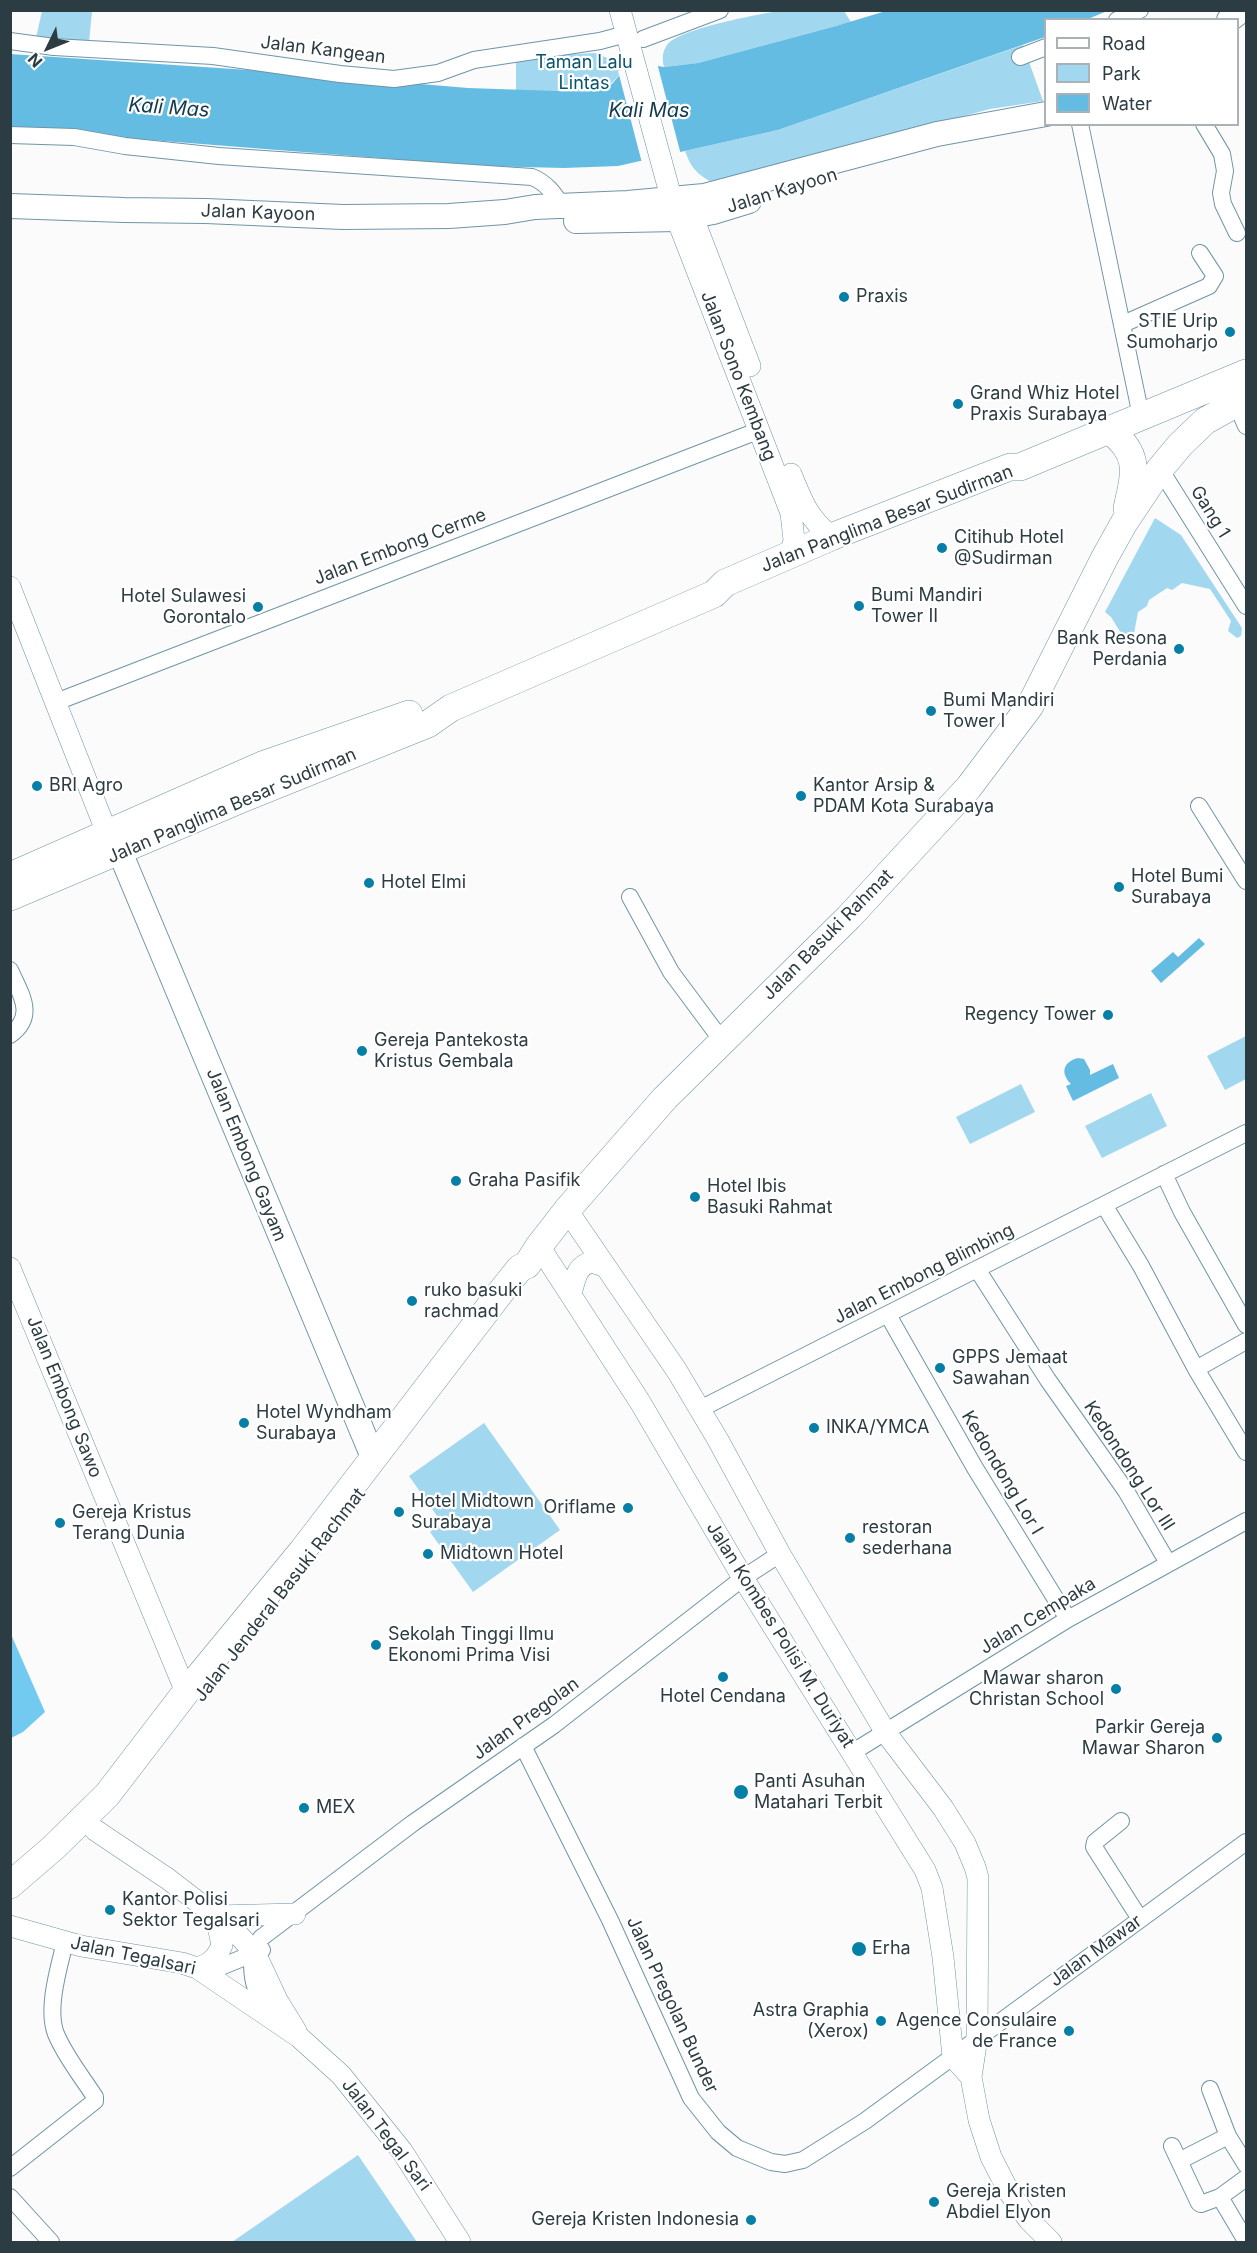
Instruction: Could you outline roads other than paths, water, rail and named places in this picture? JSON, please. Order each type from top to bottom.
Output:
[{"type":"main road","name":"Jalan Kayoon","points":[[10,206],[206,211],[343,218],[449,216],[505,212],[535,207],[681,208],[721,192],[937,134],[1044,114]]},
{"type":"main road","name":"Jalan Kayoon","points":[[505,212],[540,219],[630,221],[909,155],[1047,126]]},
{"type":"main road","points":[[1020,467],[1246,373]]},
{"type":"main road","points":[[1124,523],[1160,469],[1199,426],[1243,409]]},
{"type":"main road","points":[[1109,430],[1126,444],[1134,465],[1124,523]]},
{"type":"main road","name":"Jalan Panglima Besar Sudirman","points":[[10,876],[244,798],[428,724],[451,708],[714,594],[725,583],[831,537],[1010,467],[1020,467]]},
{"type":"main road","name":"Jalan Panglima Besar Sudirman","points":[[714,594],[731,596],[810,560],[1014,476],[1020,467]]},
{"type":"main road","name":"Jalan Basuki Rahmat","points":[[533,1255],[567,1210],[665,1098],[849,918],[978,776],[1030,706],[1124,523]]},
{"type":"main road","name":"Jalan Panglima Besar Sudirman","points":[[10,897],[114,842]]},
{"type":"main road","name":"Jalan Embong Gayam","points":[[114,842],[373,1457]]},
{"type":"main road","name":"Jalan Jenderal Basuki Rachmat","points":[[10,1885],[54,1848],[107,1795],[186,1692],[280,1578],[520,1268],[533,1255]]},
{"type":"main road","name":"Jalan Jenderal Basuki Rachmat","points":[[10,1907],[95,1830],[327,1535],[461,1354],[526,1273],[533,1255]]},
{"type":"street","points":[[620,10],[635,36]]},
{"type":"street","points":[[635,10],[635,36],[641,62],[681,208]]},
{"type":"street","name":"Jalan Kangean","points":[[10,41],[54,47],[213,56],[339,74],[394,79],[438,73],[474,60],[635,36],[720,10]]},
{"type":"street","points":[[1122,18],[1140,10]]},
{"type":"street","points":[[1020,57],[1044,48]]},
{"type":"street","points":[[1080,126],[1141,416]]},
{"type":"street","points":[[1205,126],[1222,154],[1225,171],[1221,193],[1223,204],[1237,233]]},
{"type":"street","points":[[10,135],[74,137],[125,146],[219,156],[532,177],[542,181],[550,188],[563,207]]},
{"type":"street","name":"Jalan Sono Kembang","points":[[681,208],[791,513],[794,540],[791,555]]},
{"type":"street","name":"Jalan Sono Kembang","points":[[681,208],[805,508],[811,518],[831,537]]},
{"type":"street","points":[[1123,324],[1209,286],[1215,276],[1200,253]]},
{"type":"street","name":"Jalan Embong Cerme","points":[[56,702],[760,430]]},
{"type":"street","name":"Gang 1","points":[[1160,469],[1246,606]]},
{"type":"street","points":[[10,587],[114,842]]},
{"type":"street","points":[[1199,806],[1246,881]]},
{"type":"street","points":[[630,897],[670,972],[723,1042]]},
{"type":"street","points":[[10,970],[25,1005],[25,1013],[23,1022],[10,1035]]},
{"type":"street","name":"Jalan Embong Blimbing","points":[[700,1409],[1246,1133]]},
{"type":"street","points":[[1164,1174],[1182,1212],[1246,1325]]},
{"type":"street","points":[[1104,1205],[1141,1266],[1196,1369],[1246,1452]]},
{"type":"street","points":[[567,1210],[677,1371],[780,1554],[886,1733],[944,1808],[965,1843],[978,1878],[977,2038],[971,2077],[984,2137],[991,2157],[1016,2202],[1051,2242]]},
{"type":"street","name":"Jalan Kombes Polisi M. Duriyat","points":[[533,1255],[571,1294],[640,1402],[743,1578],[915,1852],[932,1888],[943,1957],[953,2056]]},
{"type":"street","points":[[571,1294],[577,1273],[582,1266],[592,1262],[604,1266]]},
{"type":"street","name":"Jalan Embong Sawo","points":[[10,1268],[186,1692]]},
{"type":"street","name":"Kedondong Lor III","points":[[977,1269],[1048,1380],[1126,1491],[1168,1563]]},
{"type":"street","name":"Kedondong Lor I","points":[[888,1315],[981,1477],[1068,1619]]},
{"type":"street","points":[[1196,1369],[1246,1341]]},
{"type":"street","name":"Jalan Cempaka","points":[[853,1752],[1068,1619],[1246,1521]]},
{"type":"street","name":"Jalan Pregolan","points":[[262,1957],[256,1946],[261,1938],[413,1823],[524,1746],[743,1578],[780,1554]]},
{"type":"street","name":"Jalan Pregolan Bunder","points":[[524,1746],[610,1920],[691,2098],[718,2132],[736,2148],[771,2162],[785,2164],[803,2160],[865,2121],[977,2038]]},
{"type":"street","points":[[1121,1821],[1095,1842],[1094,1847],[1140,1919]]},
{"type":"street","points":[[95,1830],[213,1913],[262,1957],[277,2001],[299,2037]]},
{"type":"street","name":"Jalan Mawar","points":[[977,2038],[1246,1842]]},
{"type":"street","points":[[213,1913],[295,1914]]},
{"type":"street","points":[[202,1971],[215,1958],[222,1945],[213,1913]]},
{"type":"street","name":"Jalan Tegalsari","points":[[10,1926],[81,1947],[182,1963],[202,1971],[299,2037]]},
{"type":"street","points":[[10,2168],[95,2101],[95,2097],[62,2046],[53,2022],[55,1982],[65,1942]]},
{"type":"street","points":[[202,1971],[262,1957]]},
{"type":"street","name":"Jalan Tegal Sari","points":[[299,2037],[341,2074],[360,2096],[424,2184],[460,2242]]},
{"type":"street","points":[[953,2056],[971,2077]]},
{"type":"street","points":[[1210,2089],[1228,2136],[1246,2165]]},
{"type":"street","points":[[1179,2161],[1228,2136]]},
{"type":"street","points":[[1172,2146],[1201,2204],[1220,2197],[1246,2178]]},
{"type":"street","points":[[10,2197],[51,2242]]},
{"type":"street","points":[[1220,2197],[1246,2241]]},
{"type":"water","name":"Kali Mas","points":[[886,11],[1107,11],[1090,18],[1044,18],[1044,37],[778,130],[618,166],[564,168],[481,166],[11,129],[10,54],[278,72],[468,88],[586,92],[602,89],[612,84],[623,71],[647,64],[664,67],[698,63]]},
{"type":"water","points":[[1199,938],[1205,944],[1161,983],[1151,971],[1173,952],[1178,957]]},
{"type":"water","points":[[1078,1058],[1084,1059],[1090,1075],[1113,1064],[1119,1078],[1073,1101],[1066,1086],[1071,1084],[1064,1072],[1069,1062]]},
{"type":"place","name":"Praxis","points":[[844,297]]},
{"type":"place","name":"STIE Urip Sumoharjo","points":[[1230,332]]},
{"type":"place","name":"Grand Whiz Hotel Praxis Surabaya","points":[[958,404]]},
{"type":"place","name":"Citihub Hotel @Sudirman","points":[[942,548]]},
{"type":"place","name":"Bumi Mandiri Tower II","points":[[859,606]]},
{"type":"place","name":"Hotel Sulawesi Gorontalo","points":[[258,607]]},
{"type":"place","name":"Bank Resona Perdania","points":[[1179,649]]},
{"type":"place","name":"Bumi Mandiri Tower I","points":[[931,711]]},
{"type":"place","name":"BRI Agro","points":[[37,786]]},
{"type":"place","name":"Kantor Arsip & PDAM Kota Surabaya","points":[[801,796]]},
{"type":"place","name":"Hotel Elmi","points":[[369,883]]},
{"type":"place","name":"Hotel Bumi Surabaya","points":[[1119,887]]},
{"type":"place","name":"Regency Tower","points":[[1108,1015]]},
{"type":"place","name":"Gereja Pantekosta Kristus Gembala","points":[[362,1051]]},
{"type":"place","name":"Graha Pasifik","points":[[456,1181]]},
{"type":"place","name":"Hotel Ibis Basuki Rahmat","points":[[695,1197]]},
{"type":"place","name":"ruko basuki rachmad","points":[[412,1301]]},
{"type":"place","name":"GPPS Jemaat Sawahan","points":[[940,1368]]},
{"type":"place","name":"Hotel Wyndham Surabaya","points":[[244,1423]]},
{"type":"place","name":"INKA/YMCA","points":[[814,1428]]},
{"type":"place","name":"Oriflame","points":[[628,1508]]},
{"type":"place","name":"Hotel Midtown Surabaya","points":[[399,1512]]},
{"type":"place","name":"Gereja Kristus Terang Dunia","points":[[60,1523]]},
{"type":"place","name":"restoran sederhana","points":[[850,1538]]},
{"type":"place","name":"Midtown Hotel","points":[[428,1554]]},
{"type":"place","name":"Sekolah Tinggi Ilmu Ekonomi Prima Visi","points":[[376,1645]]},
{"type":"place","name":"Hotel Cendana","points":[[723,1677]]},
{"type":"place","name":"Mawar sharon Christan School","points":[[1116,1689]]},
{"type":"place","name":"Parkir Gereja Mawar Sharon","points":[[1217,1738]]},
{"type":"place","name":"Panti Asuhan Matahari Terbit","points":[[741,1792]]},
{"type":"place","name":"MEX","points":[[304,1808]]},
{"type":"place","name":"Kantor Polisi Sektor Tegalsari","points":[[110,1910]]},
{"type":"place","name":"Erha","points":[[859,1949]]},
{"type":"place","name":"Astra Graphia (Xerox)","points":[[881,2021]]},
{"type":"place","name":"Agence Consulaire de France","points":[[1069,2031]]},
{"type":"place","name":"Gereja Kristen Abdiel Elyon","points":[[934,2202]]},
{"type":"place","name":"Gereja Kristen Indonesia","points":[[751,2220]]},
{"type":"park label","name":"Taman Lalu Lintas","points":[[584,73]]}]
